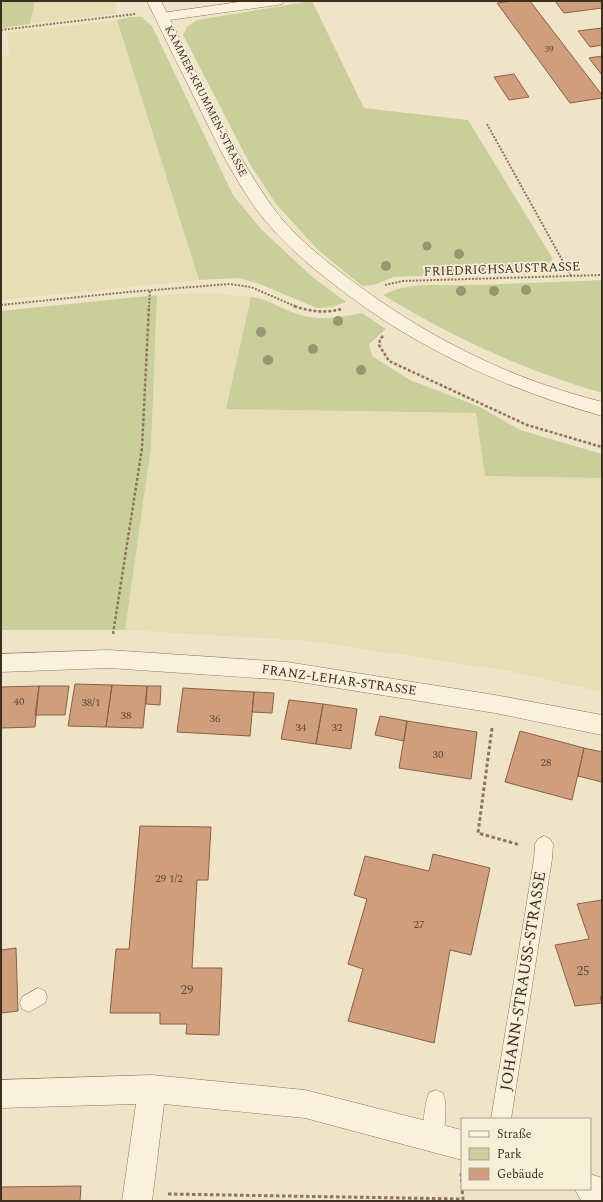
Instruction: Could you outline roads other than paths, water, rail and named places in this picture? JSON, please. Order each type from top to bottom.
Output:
[{"type":"street","points":[[158,9],[277,1]]},
{"type":"street","name":"KAMMER-KRUMMEN-STRASSE","points":[[158,9],[223,139],[242,173],[265,209],[290,238],[313,260],[362,298],[399,323],[472,362],[540,390],[602,409]]},
{"type":"street","name":"FRANZ-LEHAR-STRASSE","points":[[1,663],[109,659],[287,671],[495,704],[602,725]]},
{"type":"street","points":[[138,1197],[152,1089]]},
{"type":"street","points":[[1,1094],[152,1089],[305,1104],[461,1146]]},
{"type":"street","points":[[591,1189],[602,1193]]},
{"type":"lane","name":"JOHANN-STRAUSS-STRASSE","points":[[501,1118],[544,852]]},
{"type":"lane","points":[[433,1138],[436,1100]]}]
